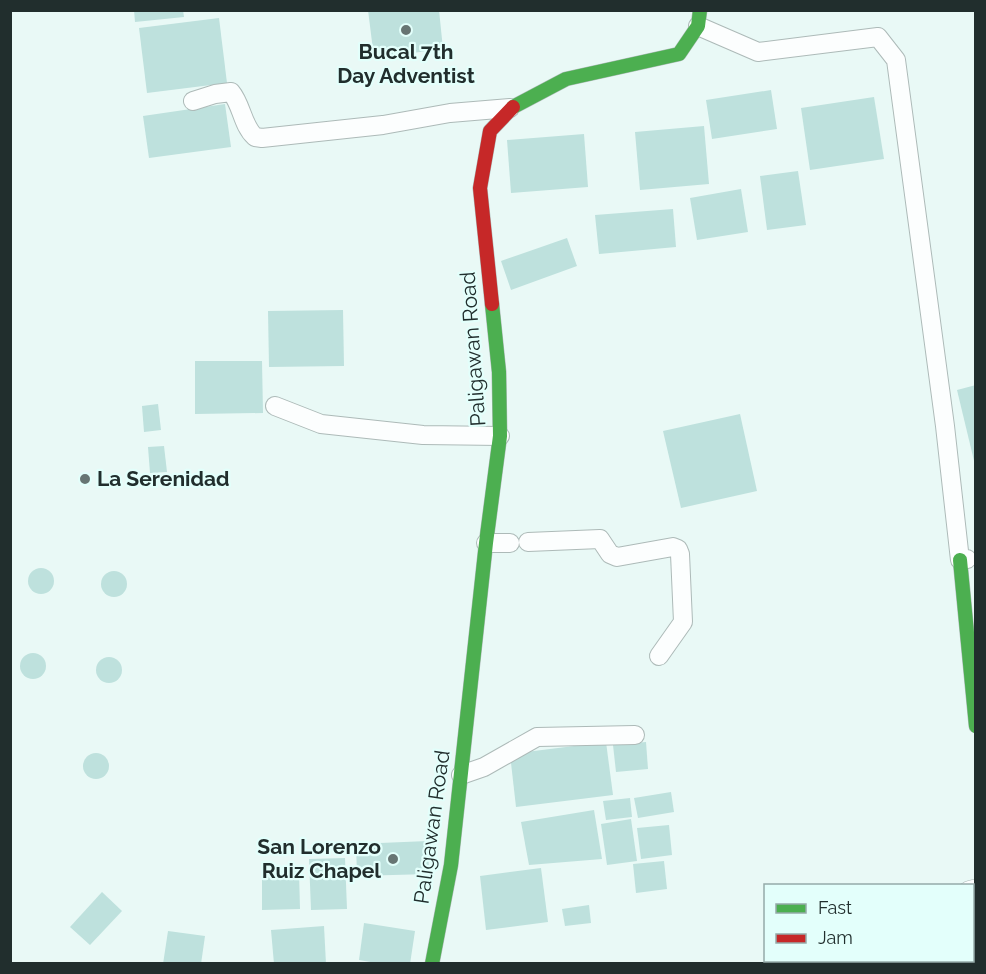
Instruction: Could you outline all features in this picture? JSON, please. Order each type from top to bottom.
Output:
[{"type":"street","name":"Paligawan Road","points":[[432,963],[451,865],[500,436],[499,372],[480,188],[490,131],[512,108],[566,79],[680,54],[699,18]]},
{"type":"street","points":[[968,559],[975,726]]},
{"type":"lane","points":[[699,18],[759,52],[878,37],[896,60],[943,414],[968,559]]},
{"type":"lane","points":[[193,101],[215,93],[231,92],[236,98],[248,131],[255,137],[262,138],[383,125],[450,113],[512,108]]},
{"type":"lane","points":[[275,406],[321,423],[423,435],[500,436]]},
{"type":"lane","points":[[486,543],[600,539],[610,554],[617,557],[673,547],[678,549],[683,622],[659,656]]},
{"type":"lane","points":[[460,775],[484,767],[537,737],[635,735]]},
{"type":"building","points":[[134,10],[183,10],[184,17],[135,22]]},
{"type":"building","name":"Bucal 7th Day Adventist","points":[[368,10],[439,10],[443,49],[374,58]]},
{"type":"building","points":[[219,18],[227,83],[147,93],[139,28]]},
{"type":"building","points":[[771,90],[777,129],[712,139],[706,100]]},
{"type":"building","points":[[874,97],[884,159],[810,170],[801,108]]},
{"type":"building","points":[[225,104],[231,147],[149,158],[143,116]]},
{"type":"building","points":[[704,126],[709,184],[640,190],[635,132]]},
{"type":"building","points":[[584,134],[588,187],[511,193],[507,140]]},
{"type":"building","points":[[798,171],[806,225],[767,230],[760,176]]},
{"type":"building","points":[[741,189],[748,232],[697,240],[690,198]]},
{"type":"building","points":[[673,209],[676,247],[599,254],[595,215]]},
{"type":"building","points":[[567,238],[577,266],[511,290],[501,261]]},
{"type":"building","points":[[343,310],[344,366],[269,367],[268,311]]},
{"type":"building","points":[[195,361],[262,361],[263,413],[195,414]]},
{"type":"building","points":[[976,385],[976,465],[975,465],[957,390]]},
{"type":"building","points":[[158,404],[161,430],[144,432],[142,406]]},
{"type":"building","points":[[740,414],[757,491],[681,508],[663,431]]},
{"type":"building","points":[[164,446],[167,472],[150,473],[148,447]]},
{"type":"building","points":[[41,568],[50,572],[54,581],[50,590],[41,594],[32,590],[28,581],[32,572]]},
{"type":"building","points":[[114,571],[123,575],[127,584],[123,593],[114,597],[105,593],[101,584],[105,575]]},
{"type":"building","points":[[33,653],[42,657],[46,666],[42,675],[33,679],[24,675],[20,666],[24,657]]},
{"type":"building","points":[[109,657],[118,661],[122,670],[118,679],[109,683],[100,679],[96,670],[100,661]]},
{"type":"building","points":[[606,742],[613,795],[516,807],[510,754]]},
{"type":"building","points":[[646,742],[648,769],[616,772],[613,745]]},
{"type":"building","points":[[96,753],[105,757],[109,766],[105,775],[96,779],[87,775],[83,766],[87,757]]},
{"type":"building","points":[[671,792],[674,812],[638,818],[634,798]]},
{"type":"building","points":[[630,798],[632,817],[606,820],[603,801]]},
{"type":"building","points":[[594,810],[602,859],[529,865],[521,822]]},
{"type":"building","points":[[631,819],[637,861],[607,865],[601,824]]},
{"type":"building","points":[[669,825],[672,855],[641,859],[637,828]]},
{"type":"building","name":"San Lorenzo Ruiz Chapel","points":[[428,841],[429,874],[357,876],[356,844]]},
{"type":"building","points":[[345,858],[347,909],[311,910],[309,859]]},
{"type":"building","points":[[664,861],[667,889],[636,893],[633,864]]},
{"type":"building","points":[[541,868],[548,922],[486,930],[480,876]]},
{"type":"building","points":[[262,871],[299,871],[300,909],[262,910]]},
{"type":"building","points":[[102,892],[122,911],[90,945],[70,927]]},
{"type":"building","points":[[589,905],[591,923],[565,926],[562,909]]},
{"type":"building","points":[[364,923],[415,931],[410,964],[382,964],[359,960]]},
{"type":"building","points":[[324,926],[326,964],[274,964],[271,930]]},
{"type":"building","points":[[168,931],[205,936],[201,964],[163,964]]},
{"type":"traffic: fast","points":[[513,107],[566,79],[679,54],[698,26],[700,10]]},
{"type":"traffic: fast","points":[[432,964],[451,865],[500,436],[499,372],[492,304]]},
{"type":"traffic: fast","points":[[960,560],[976,726]]},
{"type":"traffic: jam","points":[[492,304],[480,188],[490,131],[513,107]]},
{"type":"place","name":"Bucal 7th Day Adventist","points":[[406,30]]},
{"type":"place","name":"La Serenidad","points":[[85,479]]},
{"type":"place","name":"San Lorenzo Ruiz Chapel","points":[[393,859]]}]
